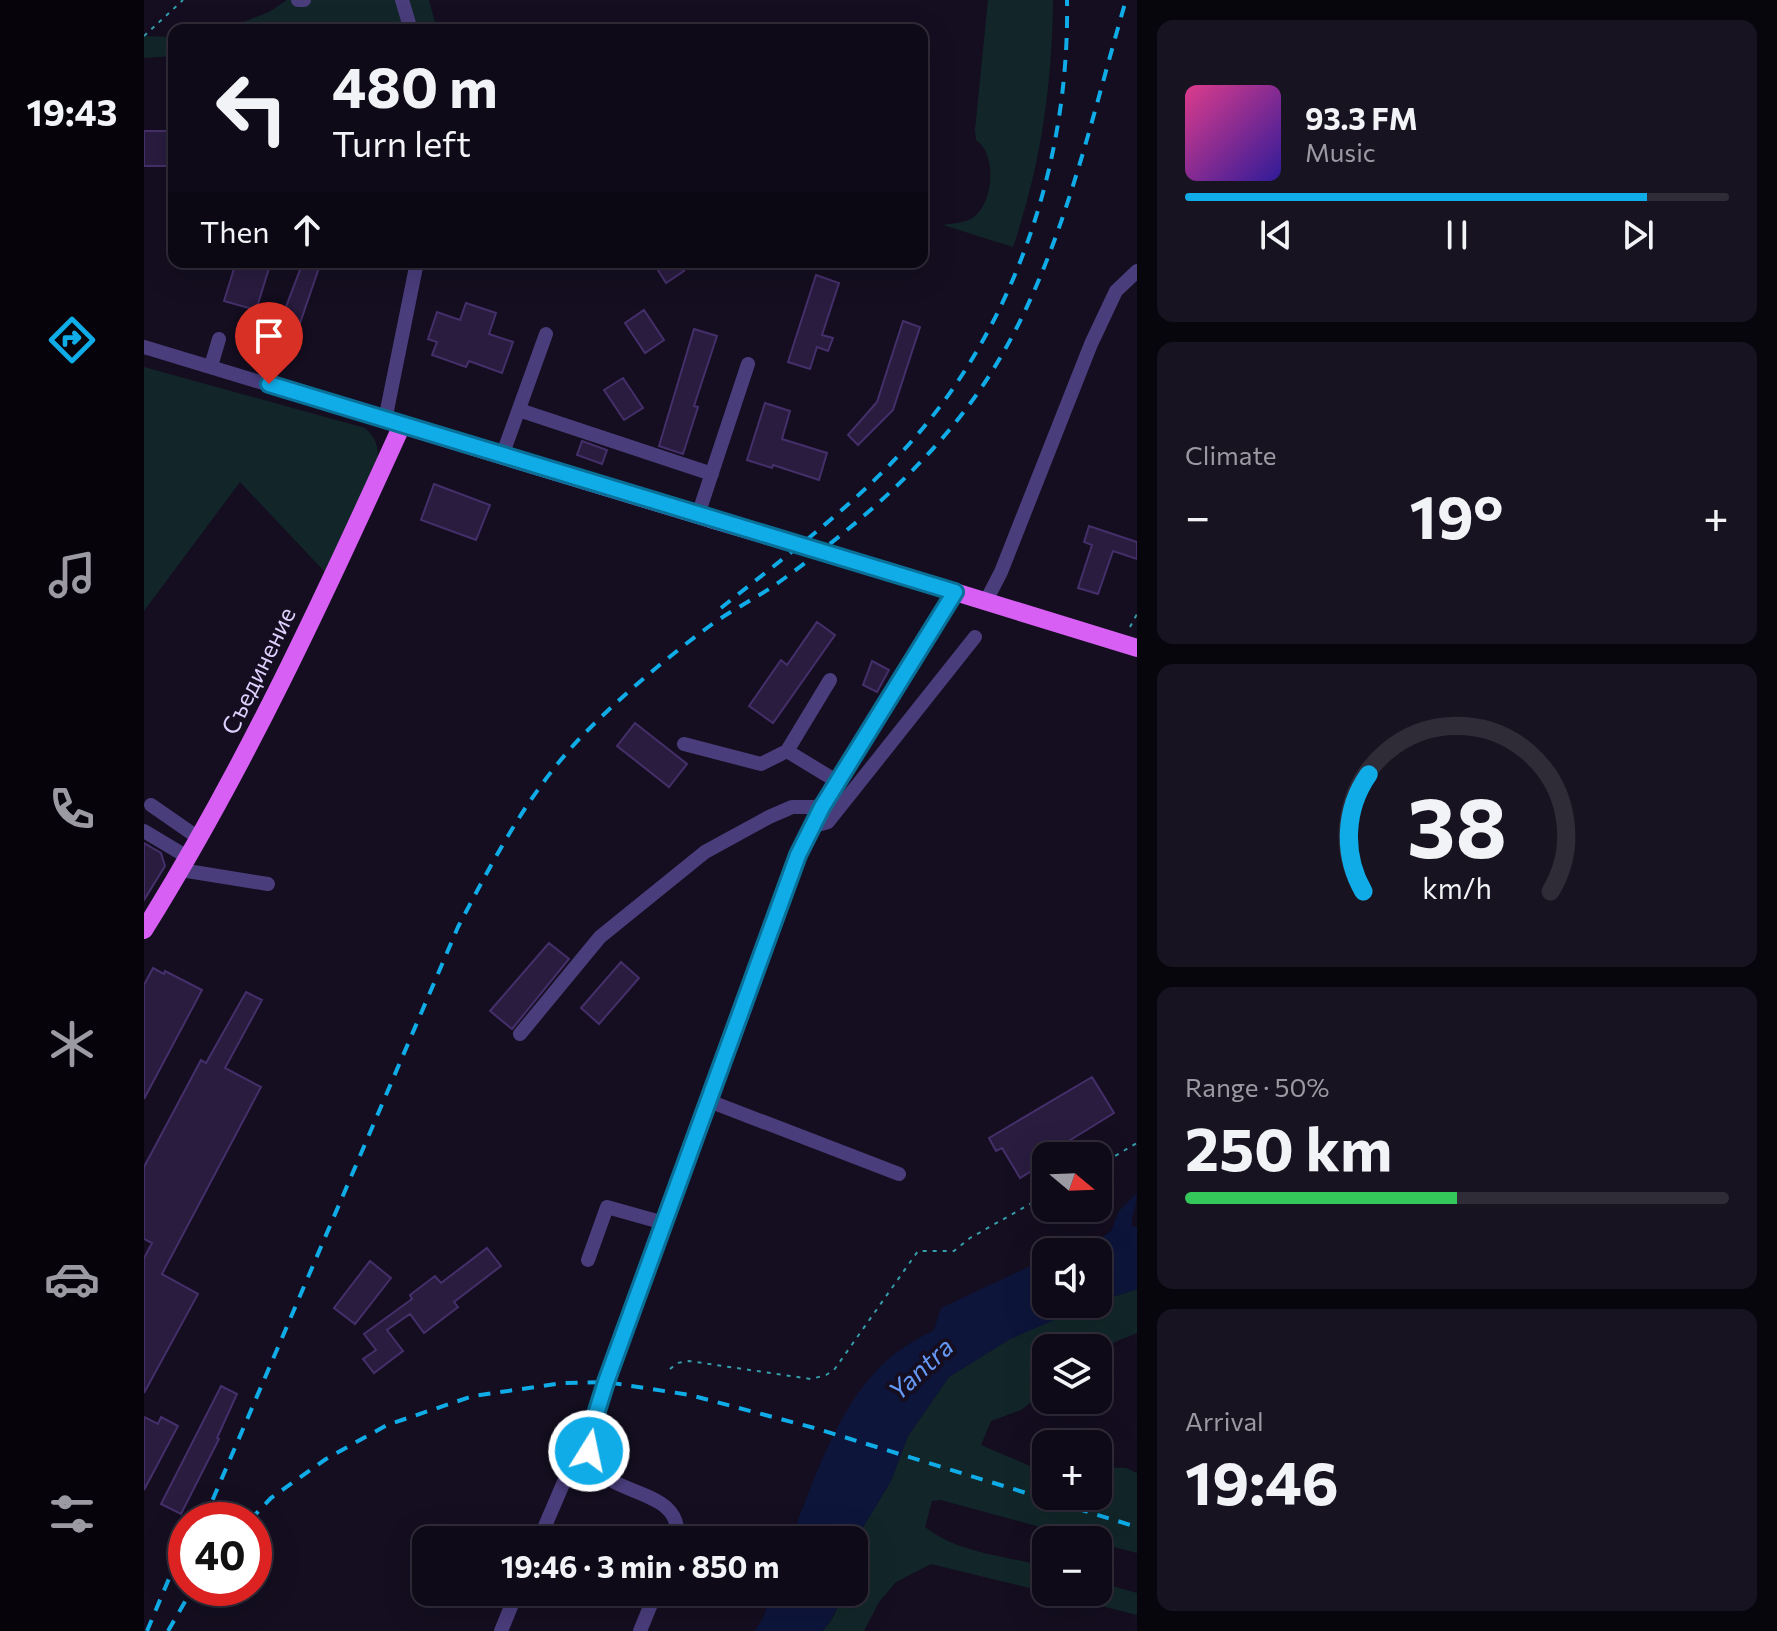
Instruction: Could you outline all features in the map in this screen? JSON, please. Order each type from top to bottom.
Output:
[{"type":"main road","points":[[393,422],[1137,648]]},
{"type":"main road","name":"Съединение","points":[[144,930],[235,776],[393,422]]},
{"type":"street","points":[[402,0],[409,24]]},
{"type":"street","points":[[144,347],[393,422],[416,268]]},
{"type":"street","points":[[986,601],[1001,572],[1091,344],[1116,291],[1137,271]]},
{"type":"street","points":[[502,456],[546,334]]},
{"type":"street","points":[[211,366],[219,339]]},
{"type":"street","points":[[705,517],[712,474],[748,364]]},
{"type":"street","points":[[519,410],[712,474]]},
{"type":"street","points":[[545,1526],[569,1470],[590,1433],[798,855],[822,807],[955,592]]},
{"type":"street","points":[[811,827],[828,822],[975,637]]},
{"type":"street","points":[[684,744],[717,750],[761,764],[787,751],[830,680]]},
{"type":"street","points":[[787,751],[838,782]]},
{"type":"street","points":[[151,805],[200,839]]},
{"type":"street","points":[[520,1034],[600,937],[705,852],[792,807],[822,807]]},
{"type":"street","points":[[144,831],[185,864],[268,884]]},
{"type":"street","points":[[709,1101],[899,1174]]},
{"type":"street","points":[[588,1260],[607,1207],[664,1223]]},
{"type":"street","points":[[590,1433],[589,1451],[592,1463],[600,1473],[652,1498],[670,1511],[678,1526]]},
{"type":"street","points":[[501,1631],[511,1606]]},
{"type":"street","points":[[640,1631],[650,1606]]},
{"type":"path","points":[[144,36],[183,0]]},
{"type":"path","points":[[1112,1158],[1137,1143]]},
{"type":"path","points":[[670,1369],[677,1363],[689,1361],[792,1378],[811,1379],[826,1375],[834,1370],[918,1251],[954,1251],[970,1238],[1032,1203]]},
{"type":"green space","points":[[287,0],[429,0],[435,24],[238,24],[269,12]]},
{"type":"green space","points":[[988,0],[1053,0],[1043,125],[1031,186],[1013,247],[943,225],[974,217],[981,210],[989,189],[990,166],[983,147],[976,140],[975,130]]},
{"type":"green space","points":[[144,36],[168,37],[168,56],[144,58]]},
{"type":"green space","points":[[144,367],[365,428],[369,432],[377,445],[377,466],[325,572],[240,482],[144,611]]},
{"type":"green space","points":[[1137,1289],[1137,1333],[1112,1344],[1112,1334],[1032,1334],[1032,1402],[1021,1410],[991,1421],[981,1445],[1032,1467],[1032,1510],[1112,1510],[1112,1468],[1126,1468],[1137,1473],[1137,1553],[1112,1547],[1112,1526],[1037,1526],[941,1500],[932,1501],[925,1527],[952,1543],[1032,1564],[1032,1589],[931,1564],[896,1582],[879,1602],[864,1631],[822,1631],[838,1606],[868,1606],[868,1526],[864,1526],[891,1481],[908,1436],[949,1377],[1010,1339],[1055,1318],[1112,1318],[1112,1297]]},
{"type":"green space","points":[[1112,1586],[1137,1593],[1137,1615],[1101,1606],[1112,1606]]},
{"type":"water","points":[[1137,1193],[1132,1226],[1137,1227],[1137,1289],[1112,1297],[1112,1238],[1101,1238],[1111,1231],[1119,1211]]},
{"type":"water","name":"Yantra","points":[[1030,1266],[1032,1318],[1059,1318],[1010,1339],[949,1377],[908,1436],[891,1481],[864,1526],[796,1526],[849,1407],[890,1358],[934,1330],[941,1308]]},
{"type":"water","points":[[767,1606],[837,1606],[822,1631],[755,1631]]},
{"type":"building","points":[[144,131],[168,131],[168,166],[144,166]]},
{"type":"building","points":[[234,268],[269,268],[256,310],[224,301]]},
{"type":"building","points":[[301,268],[319,268],[299,326],[281,320]]},
{"type":"building","points":[[657,268],[682,268],[684,271],[666,283]]},
{"type":"building","points":[[816,275],[839,283],[822,335],[833,338],[828,351],[817,347],[810,369],[788,362]]},
{"type":"building","points":[[466,303],[496,313],[489,334],[513,342],[502,373],[469,361],[466,367],[432,355],[437,342],[428,339],[437,312],[460,320]]},
{"type":"building","points":[[644,310],[664,340],[645,353],[625,323]]},
{"type":"building","points":[[903,321],[920,327],[893,410],[858,445],[848,435],[877,402]]},
{"type":"building","points":[[694,329],[717,336],[694,406],[698,407],[683,454],[659,446]]},
{"type":"building","points":[[623,378],[643,408],[624,420],[604,390]]},
{"type":"building","points":[[765,403],[790,411],[782,439],[827,453],[819,480],[747,460]]},
{"type":"building","points":[[582,441],[607,450],[602,464],[577,455]]},
{"type":"building","points":[[434,484],[490,505],[476,540],[421,520]]},
{"type":"building","points":[[1089,526],[1137,542],[1137,559],[1113,551],[1098,594],[1078,588],[1092,545],[1084,542]]},
{"type":"building","points":[[817,622],[835,635],[773,723],[749,706],[781,660],[787,665]]},
{"type":"building","points":[[872,661],[889,670],[877,692],[863,685]]},
{"type":"building","points":[[635,723],[687,764],[669,787],[617,746]]},
{"type":"building","points":[[144,843],[161,853],[165,866],[144,900]]},
{"type":"building","points":[[549,943],[569,959],[512,1029],[490,1011]]},
{"type":"building","points":[[621,962],[639,978],[599,1024],[581,1008]]},
{"type":"building","points":[[153,968],[202,990],[144,1099],[144,985]]},
{"type":"building","points":[[246,992],[262,1000],[225,1068],[261,1087],[162,1274],[198,1294],[144,1393],[144,1258],[152,1243],[144,1239],[144,1167],[201,1060],[206,1063]]},
{"type":"building","points":[[1092,1077],[1114,1113],[1067,1142],[1032,1142],[1032,1171],[1020,1178],[1002,1148],[996,1151],[989,1138]]},
{"type":"building","points":[[487,1248],[501,1266],[454,1302],[458,1307],[424,1333],[410,1314],[387,1330],[403,1351],[374,1373],[363,1359],[376,1350],[364,1334],[412,1299],[410,1295],[435,1276],[441,1283]]},
{"type":"building","points":[[370,1261],[391,1278],[355,1324],[334,1308]]},
{"type":"building","points":[[221,1386],[237,1394],[219,1439],[187,1502],[168,1502],[168,1508],[161,1504]]},
{"type":"building","points":[[144,1417],[158,1424],[161,1417],[178,1426],[144,1490]]},
{"type":"railway","points":[[721,608],[858,496],[900,454],[940,407],[974,356],[1003,301],[1027,244],[1045,184],[1058,123],[1065,62],[1067,0]]},
{"type":"railway","points":[[212,1502],[458,927],[517,822],[570,749],[619,700],[711,625],[782,580],[853,525],[898,485],[959,418],[992,372],[1043,271],[1080,164],[1126,0]]},
{"type":"railway","points":[[267,1502],[326,1459],[387,1425],[473,1396],[563,1383],[606,1382],[690,1395],[818,1429],[1137,1527]]},
{"type":"railway","points":[[147,1631],[168,1581]]},
{"type":"railway","points":[[168,1631],[183,1606]]},
{"type":"route","points":[[269,384],[955,592],[822,807],[798,855],[606,1382],[590,1433],[589,1451]]}]
